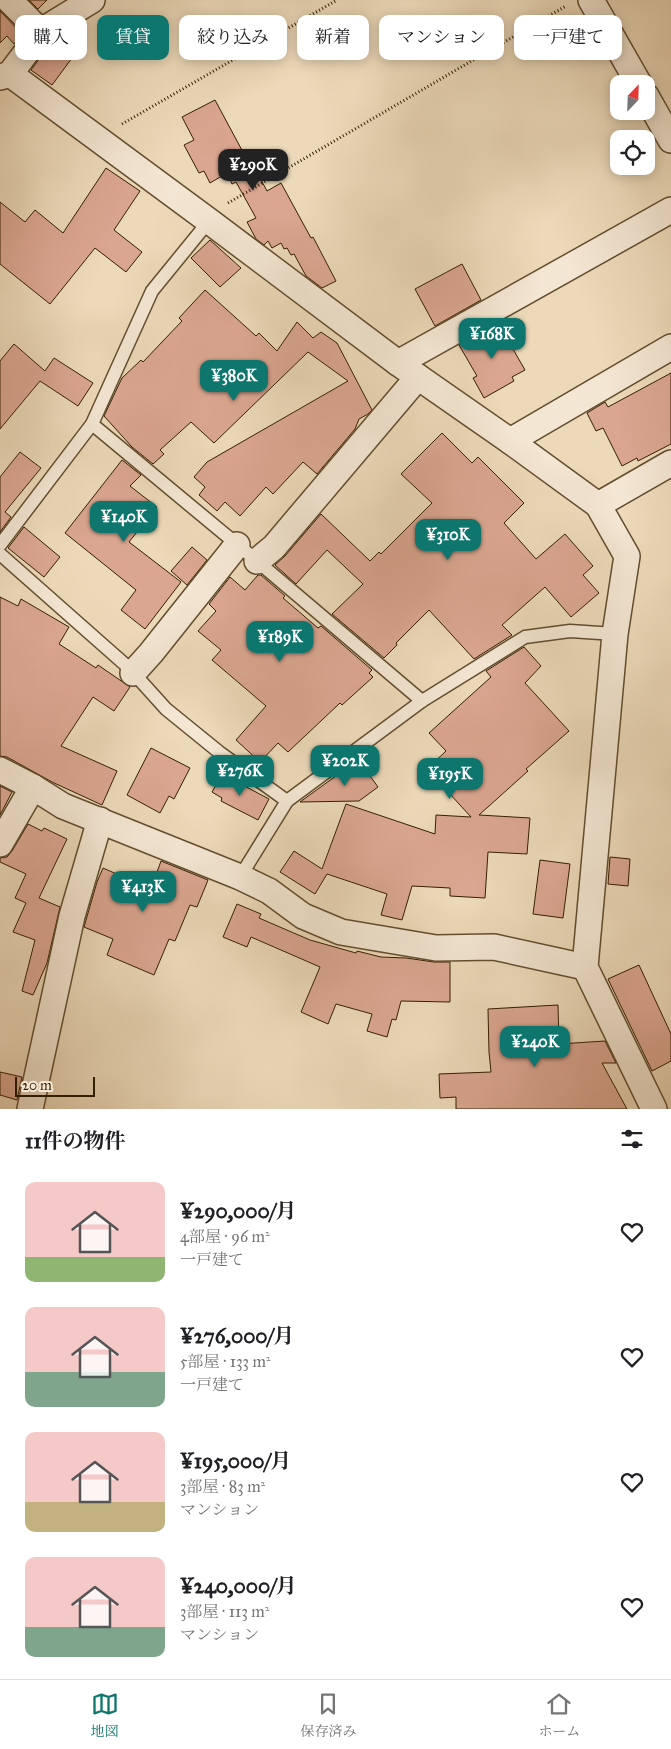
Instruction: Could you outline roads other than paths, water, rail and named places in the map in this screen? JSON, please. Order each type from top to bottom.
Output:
[{"type":"street","points":[[9,0],[24,15]]},
{"type":"street","points":[[68,15],[92,0]]},
{"type":"street","points":[[580,2],[633,75]]},
{"type":"street","points":[[18,60],[5,75],[98,139],[398,363],[598,504],[627,556],[615,634],[585,967],[654,1109]]},
{"type":"street","points":[[655,112],[671,140]]},
{"type":"street","points":[[398,363],[671,210]]},
{"type":"street","points":[[510,441],[671,347]]},
{"type":"street","points":[[257,561],[274,547],[418,377]]},
{"type":"street","points":[[598,504],[671,463]]},
{"type":"street","points":[[133,673],[237,545]]},
{"type":"street","points":[[0,770],[33,787],[63,806],[240,877],[268,891],[303,916],[342,932],[436,948],[494,947],[585,967]]},
{"type":"street","points":[[0,844],[33,787]]},
{"type":"street","points":[[30,1109],[72,916],[100,820]]},
{"type":"lane","points":[[0,545],[92,424],[152,291],[206,219]]},
{"type":"lane","points":[[92,424],[422,701]]},
{"type":"lane","points":[[0,554],[133,673],[174,715],[219,752],[287,801]]},
{"type":"lane","points":[[240,877],[287,801],[422,701],[525,637],[570,631],[615,634]]}]
